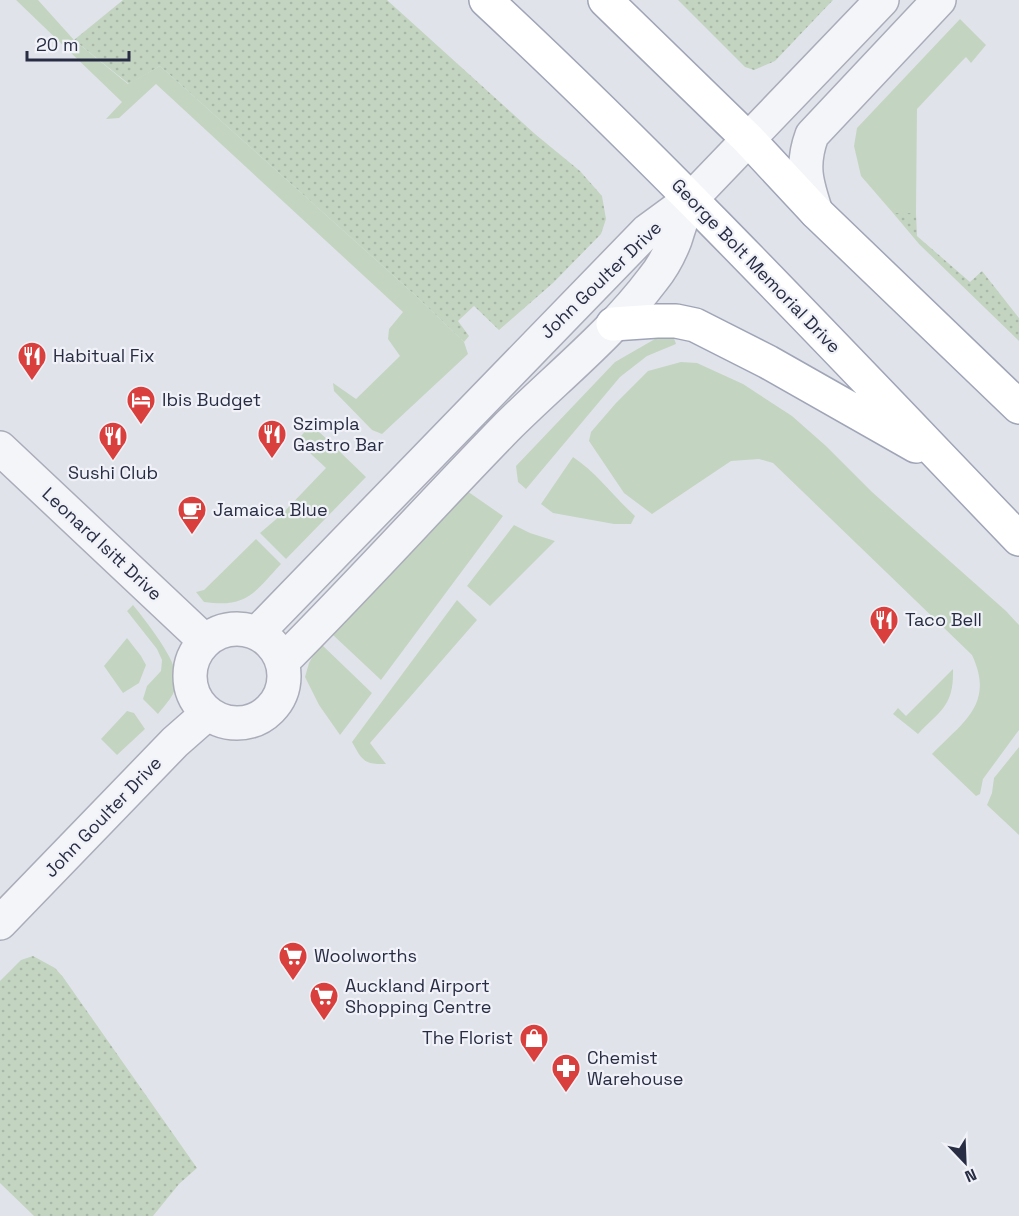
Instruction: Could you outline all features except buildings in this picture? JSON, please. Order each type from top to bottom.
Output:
[{"type":"main road","name":"George Bolt Memorial Drive","points":[[486,0],[692,198],[1019,539]]},
{"type":"main road","points":[[604,0],[748,139],[816,212],[1019,407]]},
{"type":"main road","points":[[613,324],[676,321],[695,325],[768,362],[946,463]]},
{"type":"street","points":[[692,198],[882,0]]},
{"type":"street","points":[[816,212],[804,170],[812,135],[939,0]]},
{"type":"street","name":"John Goulter Drive","points":[[283,661],[466,468],[613,324],[654,278],[675,241],[683,213],[692,198]]},
{"type":"street","name":"John Goulter Drive","points":[[257,633],[647,231],[692,198]]},
{"type":"street","name":"Leonard Isitt Drive","points":[[0,448],[204,641]]},
{"type":"street","points":[[232,628],[248,629],[263,635],[275,646],[283,661],[284,686],[279,699],[270,710],[246,723],[233,723],[220,720],[199,704],[192,692],[191,665],[204,641],[232,628]]},
{"type":"street","name":"John Goulter Drive","points":[[0,923],[175,742],[208,713]]},
{"type":"green space","points":[[16,0],[38,0],[74,40],[128,84],[160,66],[415,295],[464,342],[468,354],[382,434],[372,430],[334,391],[333,383],[356,399],[400,356],[388,339],[389,329],[403,312],[156,84],[119,118],[106,119],[122,102]]},
{"type":"green space","points":[[123,0],[387,0],[535,134],[580,171],[602,196],[606,219],[601,234],[553,283],[499,330],[474,306],[458,321],[469,336],[464,342],[415,295],[160,66],[129,84],[74,40]]},
{"type":"green space","points":[[678,0],[833,0],[775,61],[754,70],[745,67]]},
{"type":"green space","points":[[960,19],[986,45],[971,63],[966,57],[917,109],[916,213],[893,213],[861,176],[854,146],[857,128]]},
{"type":"green space","points":[[893,213],[916,213],[917,236],[970,282],[982,271],[1019,318],[1019,341],[919,244]]},
{"type":"green space","points":[[674,338],[676,344],[647,356],[620,377],[526,489],[518,482],[516,466],[615,362],[655,339]]},
{"type":"green space","points":[[681,362],[697,363],[743,384],[792,416],[1019,625],[1019,730],[983,779],[980,794],[976,796],[932,754],[964,722],[978,699],[980,687],[978,672],[972,655],[773,463],[759,459],[731,461],[652,514],[624,493],[589,441],[591,432],[648,371]]},
{"type":"green space","points":[[311,424],[366,477],[286,559],[260,533],[281,515],[326,468],[297,441]]},
{"type":"green space","points":[[573,457],[590,470],[635,516],[631,524],[614,524],[553,513],[541,504]]},
{"type":"green space","points":[[467,491],[503,516],[381,680],[333,635],[335,624]]},
{"type":"green space","points":[[514,525],[555,541],[490,606],[467,586]]},
{"type":"green space","points":[[256,539],[281,564],[249,596],[230,603],[204,602],[196,592],[204,590]]},
{"type":"green space","points":[[457,600],[477,620],[370,743],[386,764],[373,764],[364,760],[352,742]]},
{"type":"green space","points":[[133,605],[167,653],[176,674],[175,691],[158,714],[143,699],[147,686],[161,671],[162,660],[157,649],[127,611]]},
{"type":"green space","points":[[127,638],[146,665],[139,683],[123,693],[104,666]]},
{"type":"green space","points":[[320,643],[372,693],[340,735],[319,705],[305,677],[309,663]]},
{"type":"green space","points":[[953,669],[951,691],[945,706],[918,734],[893,714],[898,708],[906,716]]},
{"type":"green space","points":[[127,711],[134,713],[145,729],[117,755],[101,739]]},
{"type":"green space","points":[[1019,747],[1019,835],[987,805],[992,793],[994,778]]},
{"type":"green space","points":[[33,956],[55,968],[63,977],[197,1168],[179,1184],[153,1216],[34,1216],[0,1183],[0,981],[21,960]]},
{"type":"place","name":"Habitual Fix","points":[[32,382]]},
{"type":"place","name":"Ibis Budget","points":[[141,426]]},
{"type":"place","name":"Szimpla Gastro Bar","points":[[272,460]]},
{"type":"place","name":"Sushi Club","points":[[113,462]]},
{"type":"place","name":"Jamaica Blue","points":[[192,536]]},
{"type":"place","name":"Taco Bell","points":[[884,646]]},
{"type":"place","name":"Woolworths","points":[[293,982]]},
{"type":"place","name":"Auckland Airport Shopping Centre","points":[[324,1022]]},
{"type":"place","name":"The Florist","points":[[534,1064]]},
{"type":"place","name":"Chemist Warehouse","points":[[566,1094]]}]
